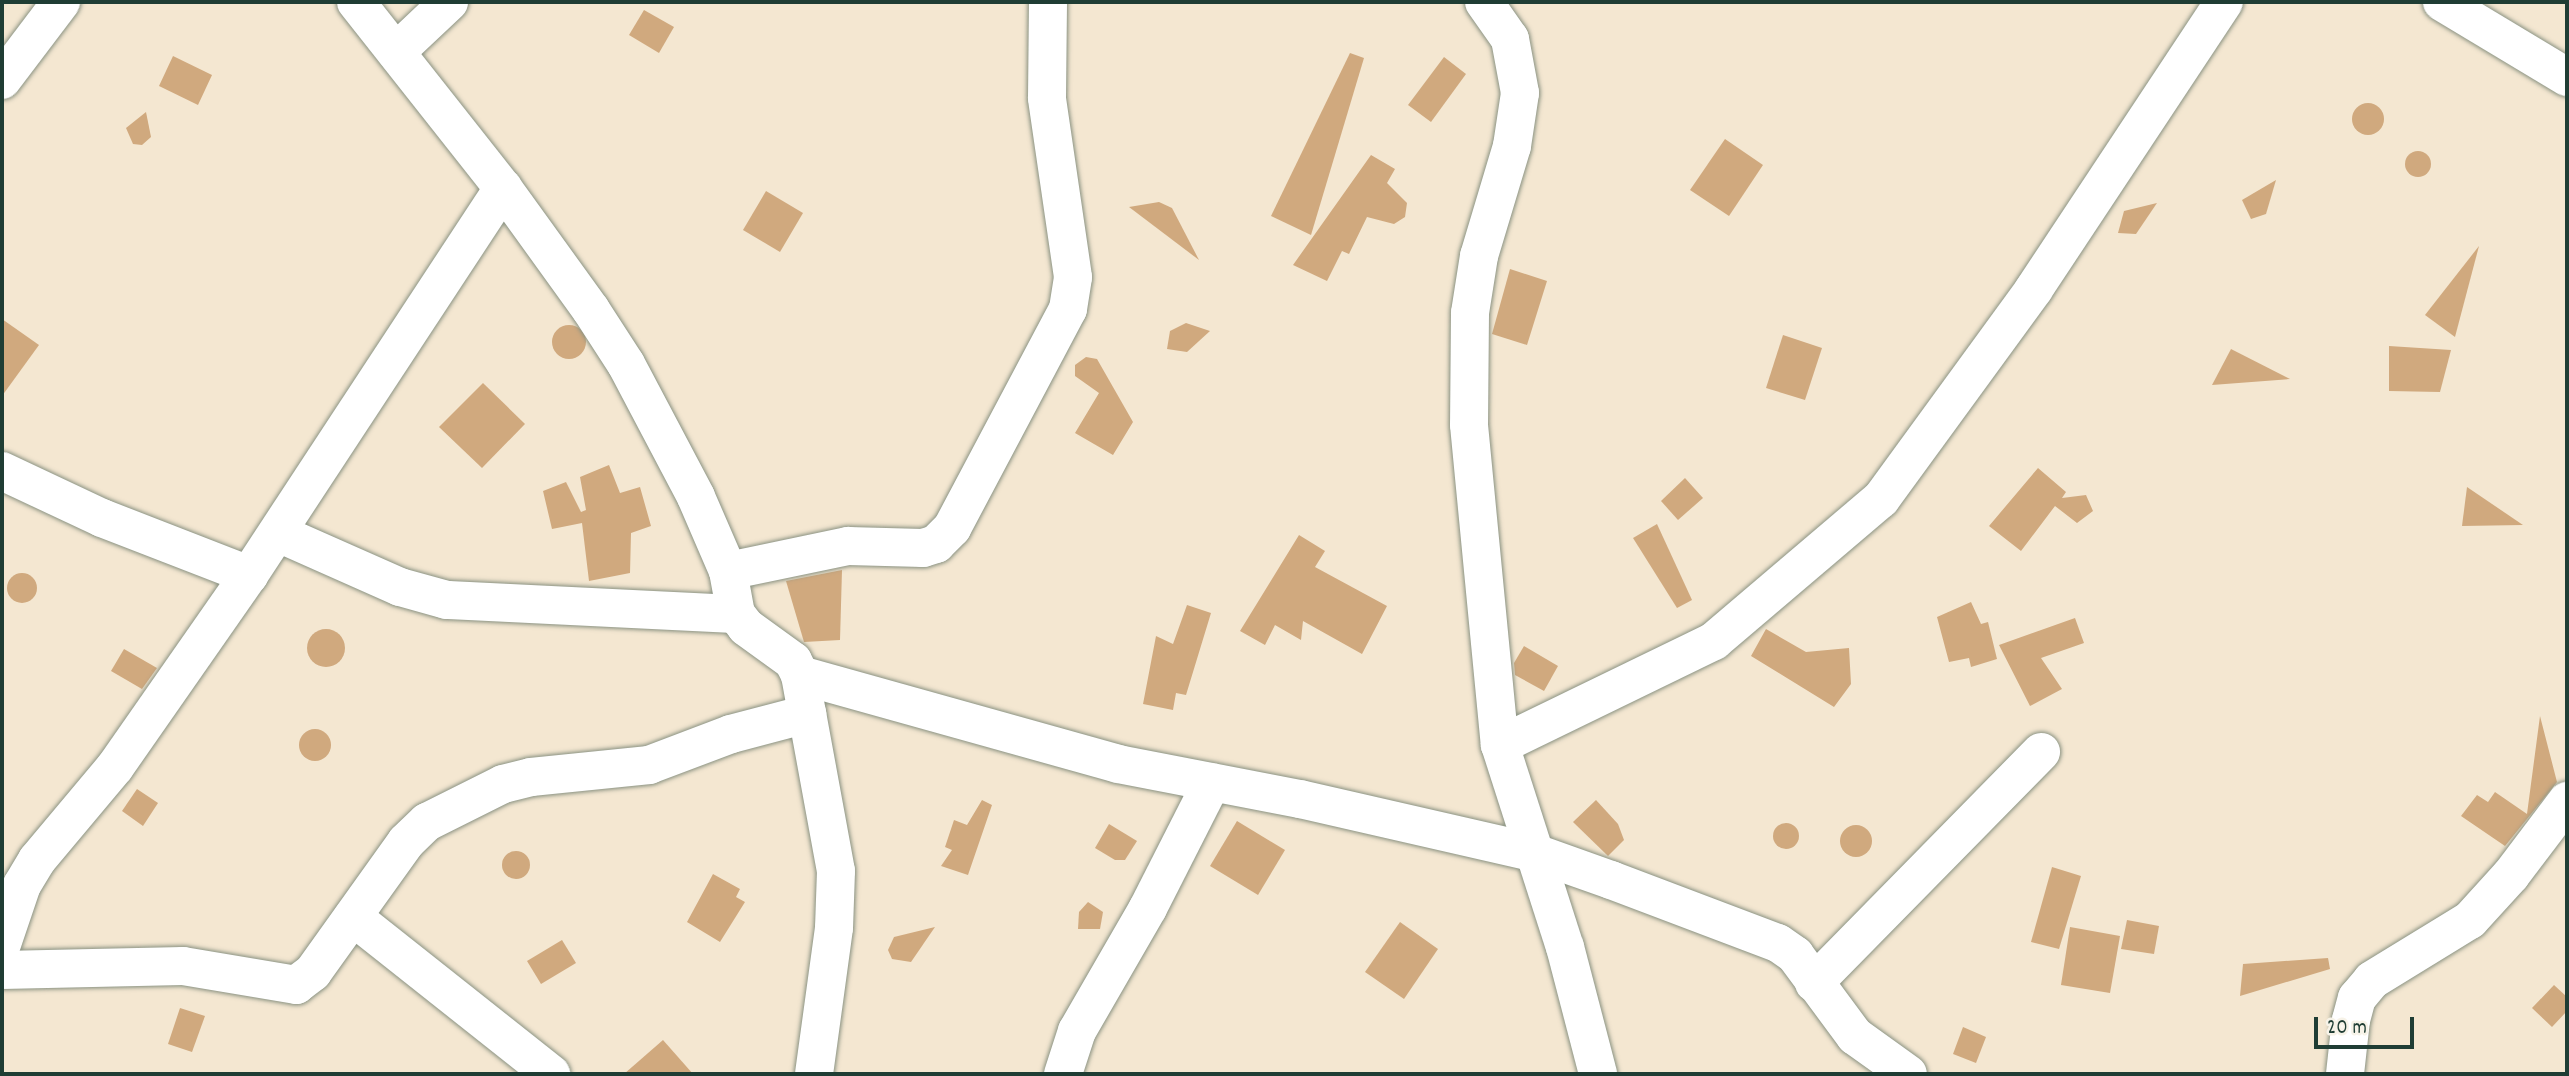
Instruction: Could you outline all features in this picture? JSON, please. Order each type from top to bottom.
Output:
[{"type":"street","points":[[2,80],[61,2]]},
{"type":"street","points":[[356,2],[503,188],[626,364],[696,497],[728,571],[736,614]]},
{"type":"street","points":[[396,52],[449,2]]},
{"type":"street","points":[[728,571],[848,546],[923,548],[936,544],[952,528],[1068,309],[1073,277],[1047,98],[1048,2]]},
{"type":"street","points":[[1483,2],[1510,39],[1520,93],[1512,146],[1479,256],[1470,313],[1469,425],[1500,745],[1535,853],[1598,1074]]},
{"type":"street","points":[[1500,745],[1714,641],[1881,499],[2034,289],[2224,2]]},
{"type":"street","points":[[2442,2],[2567,77]]},
{"type":"street","points":[[2,944],[22,885],[37,860],[115,767],[249,575],[503,188]]},
{"type":"street","points":[[2,471],[102,519],[249,575]]},
{"type":"street","points":[[278,533],[400,587],[447,600],[736,614],[793,660],[800,675],[835,871],[834,928],[814,1074]]},
{"type":"street","points":[[800,675],[1118,764],[1535,853],[1778,943],[1795,955],[1855,1035],[1908,1074]]},
{"type":"street","points":[[2,970],[183,966],[296,985],[313,972],[406,842],[427,822],[503,784],[531,776],[649,765],[731,734],[807,714]]},
{"type":"street","points":[[1814,983],[2041,752]]},
{"type":"street","points":[[1063,1074],[1077,1031],[1148,908],[1212,782]]},
{"type":"street","points":[[2345,1074],[2351,1020],[2365,989],[2470,920],[2511,875],[2567,801]]},
{"type":"street","points":[[353,917],[551,1074]]},
{"type":"building","points":[[644,10],[674,27],[659,53],[629,35]]},
{"type":"building","points":[[1350,53],[1364,58],[1311,235],[1271,216]]},
{"type":"building","points":[[173,56],[212,75],[198,105],[159,86]]},
{"type":"building","points":[[1444,57],[1466,74],[1431,122],[1408,105]]},
{"type":"building","points":[[2368,103],[2379,108],[2384,119],[2379,130],[2368,135],[2357,130],[2352,119],[2357,108]]},
{"type":"building","points":[[146,112],[151,137],[142,145],[133,144],[126,128]]},
{"type":"building","points":[[1725,139],[1763,165],[1729,216],[1690,190]]},
{"type":"building","points":[[2418,151],[2427,155],[2431,164],[2427,173],[2418,177],[2409,173],[2405,164],[2409,155]]},
{"type":"building","points":[[1371,155],[1395,169],[1387,183],[1407,203],[1405,217],[1394,224],[1367,217],[1349,254],[1342,251],[1327,281],[1293,265]]},
{"type":"building","points":[[2276,180],[2266,214],[2251,219],[2242,200]]},
{"type":"building","points":[[766,191],[803,213],[780,252],[743,230]]},
{"type":"building","points":[[1159,202],[1172,208],[1199,260],[1129,207]]},
{"type":"building","points":[[2157,203],[2136,234],[2118,233],[2124,211]]},
{"type":"building","points":[[2479,246],[2455,337],[2425,315]]},
{"type":"building","points":[[1510,269],[1547,281],[1527,345],[1492,334]]},
{"type":"building","points":[[2,319],[39,345],[2,396]]},
{"type":"building","points":[[1186,323],[1210,331],[1187,352],[1167,349],[1170,331]]},
{"type":"building","points":[[569,325],[581,330],[586,342],[581,354],[569,359],[557,354],[552,342],[557,330]]},
{"type":"building","points":[[1783,335],[1822,348],[1805,400],[1766,388]]},
{"type":"building","points":[[2389,346],[2451,350],[2440,392],[2389,391]]},
{"type":"building","points":[[2231,349],[2290,379],[2212,385]]},
{"type":"building","points":[[1086,357],[1097,359],[1133,422],[1113,455],[1075,433],[1099,393],[1075,376],[1075,365]]},
{"type":"building","points":[[483,383],[525,424],[482,468],[439,427]]},
{"type":"building","points":[[609,465],[620,493],[640,487],[651,526],[631,533],[630,573],[589,581],[582,523],[552,529],[543,491],[566,482],[581,512],[586,510],[580,477]]},
{"type":"building","points":[[2038,468],[2066,492],[2062,498],[2086,495],[2093,511],[2077,523],[2055,506],[2021,551],[1989,526]]},
{"type":"building","points":[[1685,478],[1703,498],[1678,520],[1661,501]]},
{"type":"building","points":[[2467,487],[2523,525],[2462,526]]},
{"type":"building","points":[[1657,524],[1692,600],[1677,608],[1633,538]]},
{"type":"building","points":[[1299,535],[1325,551],[1315,567],[1387,606],[1362,654],[1303,621],[1301,640],[1275,625],[1265,645],[1240,631]]},
{"type":"building","points":[[842,570],[840,640],[804,642],[786,581]]},
{"type":"building","points":[[22,573],[33,577],[37,588],[33,599],[22,603],[11,599],[7,588],[11,577]]},
{"type":"building","points":[[1971,602],[1981,624],[1988,622],[1997,659],[1971,667],[1969,658],[1949,662],[1937,617]]},
{"type":"building","points":[[1187,605],[1211,613],[1186,695],[1176,693],[1173,710],[1143,704],[1156,636],[1173,644]]},
{"type":"building","points":[[2075,618],[2084,643],[2041,658],[2062,689],[2030,706],[1999,645]]},
{"type":"building","points":[[326,629],[339,635],[345,648],[339,661],[326,667],[313,661],[307,648],[313,635]]},
{"type":"building","points":[[1766,629],[1806,652],[1849,648],[1851,684],[1834,707],[1751,656]]},
{"type":"building","points":[[1524,646],[1558,666],[1544,691],[1515,675],[1514,663]]},
{"type":"building","points":[[124,649],[157,668],[142,689],[111,671]]},
{"type":"building","points":[[2540,716],[2557,782],[2505,846],[2461,816],[2477,795],[2488,802],[2495,792],[2527,814]]},
{"type":"building","points":[[315,729],[327,733],[331,745],[327,757],[315,761],[303,757],[299,745],[303,733]]},
{"type":"building","points":[[137,789],[158,803],[143,826],[122,811]]},
{"type":"building","points":[[982,800],[992,805],[968,875],[941,866],[952,850],[945,847],[954,820],[967,825]]},
{"type":"building","points":[[1596,800],[1618,824],[1624,840],[1608,856],[1573,822]]},
{"type":"building","points":[[1237,821],[1285,850],[1258,895],[1210,866]]},
{"type":"building","points":[[1786,823],[1796,826],[1799,836],[1796,846],[1786,849],[1776,846],[1773,836],[1776,826]]},
{"type":"building","points":[[1109,824],[1137,841],[1125,860],[1115,860],[1095,848]]},
{"type":"building","points":[[1856,825],[1868,829],[1872,841],[1868,853],[1856,857],[1844,853],[1840,841],[1844,829]]},
{"type":"building","points":[[516,851],[526,855],[530,865],[526,875],[516,879],[506,875],[502,865],[506,855]]},
{"type":"building","points":[[2052,867],[2081,876],[2059,949],[2031,942]]},
{"type":"building","points":[[713,874],[740,889],[736,897],[745,902],[720,942],[687,922]]},
{"type":"building","points":[[1088,902],[1103,912],[1100,929],[1078,929],[1079,912]]},
{"type":"building","points":[[2127,920],[2159,926],[2154,954],[2121,949]]},
{"type":"building","points":[[1400,922],[1438,949],[1404,999],[1365,972]]},
{"type":"building","points":[[935,927],[911,962],[892,959],[888,950],[894,937]]},
{"type":"building","points":[[2070,927],[2120,936],[2110,993],[2061,985]]},
{"type":"building","points":[[562,940],[576,963],[541,984],[527,961]]},
{"type":"building","points":[[2328,958],[2330,969],[2240,996],[2243,964]]},
{"type":"building","points":[[2554,985],[2567,997],[2567,1011],[2552,1027],[2532,1008]]},
{"type":"building","points":[[180,1008],[205,1016],[192,1052],[168,1044]]},
{"type":"building","points":[[1963,1027],[1986,1037],[1976,1063],[1953,1054]]},
{"type":"building","points":[[663,1040],[693,1074],[624,1074]]}]
